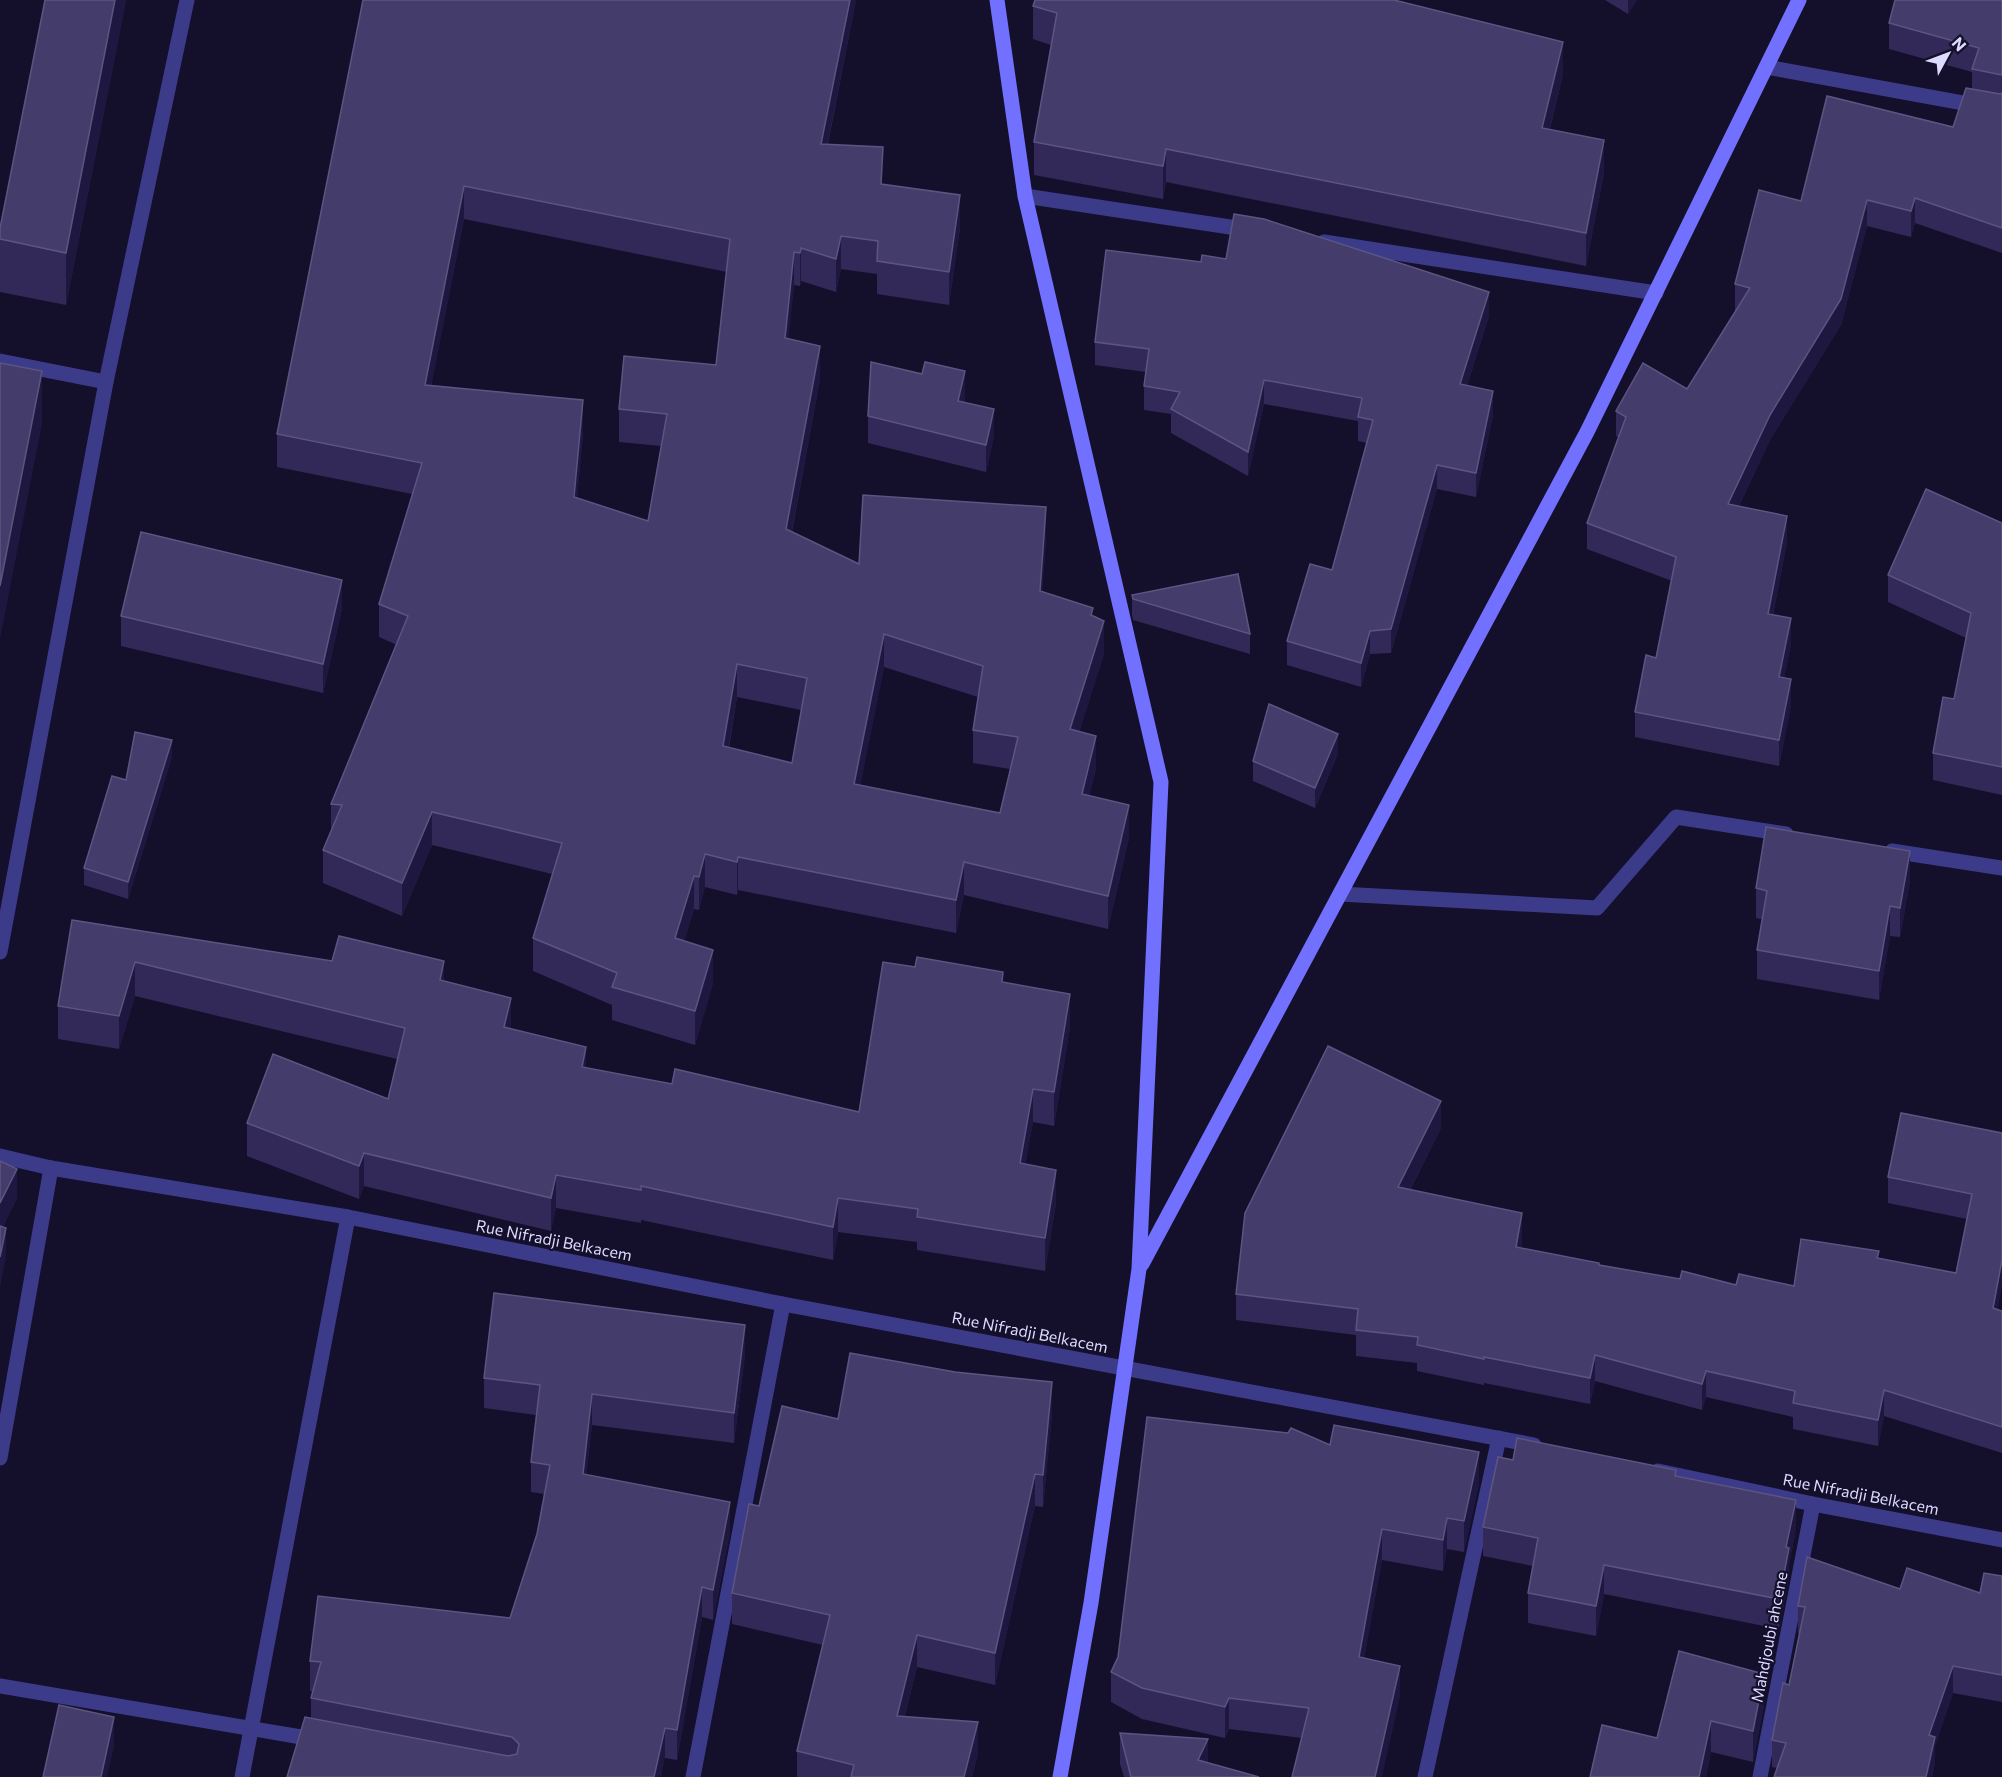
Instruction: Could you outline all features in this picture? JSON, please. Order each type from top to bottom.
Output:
[{"type":"main road","points":[[998,0],[1025,196],[1161,782],[1139,1269],[1091,1603],[1060,1777]]},
{"type":"main road","points":[[1139,1269],[1587,432],[1799,0]]},
{"type":"street","points":[[0,952],[105,381],[188,0]]},
{"type":"street","points":[[1767,67],[2002,110]]},
{"type":"street","points":[[1025,196],[1270,233]]},
{"type":"street","points":[[1306,239],[1656,293]]},
{"type":"street","points":[[0,361],[105,381]]},
{"type":"street","points":[[1340,894],[1598,908],[1676,818],[1804,837]]},
{"type":"street","points":[[1874,848],[2002,868]]},
{"type":"street","name":"Rue Nifradji Belkacem","points":[[0,1156],[51,1168],[348,1217],[783,1304],[1545,1448]]},
{"type":"street","points":[[0,1458],[51,1168]]},
{"type":"street","points":[[242,1777],[348,1217]]},
{"type":"street","points":[[693,1777],[783,1304]]},
{"type":"street","points":[[1425,1777],[1499,1438]]},
{"type":"street","name":"Rue Nifradji Belkacem","points":[[1638,1467],[1813,1504],[2002,1540]]},
{"type":"street","name":"Mahdjoubi ahcene","points":[[1760,1777],[1813,1504]]},
{"type":"street","points":[[0,1686],[251,1727],[334,1743]]},
{"type":"building","points":[[45,0],[115,0],[66,253],[0,239],[0,228]]},
{"type":"building","points":[[363,0],[850,0],[821,144],[883,147],[881,184],[960,195],[949,272],[877,261],[878,241],[841,236],[836,259],[801,248],[800,253],[794,252],[785,338],[820,346],[786,529],[859,564],[863,495],[1046,507],[1040,591],[1093,608],[1091,615],[1104,621],[1070,729],[1096,736],[1082,794],[1129,805],[1108,896],[964,862],[956,900],[738,857],[737,862],[705,854],[699,877],[694,876],[675,938],[713,950],[695,1011],[612,987],[617,973],[533,938],[562,843],[432,812],[402,883],[323,850],[342,805],[331,804],[408,616],[379,604],[422,463],[277,434]],"holes":[[[464,186],[730,239],[716,365],[624,356],[619,409],[667,414],[648,521],[574,497],[583,400],[425,385]],[[884,634],[983,666],[973,730],[1018,737],[1000,813],[854,784]],[[737,664],[807,678],[792,763],[723,746]]]},
{"type":"building","points":[[1035,0],[1394,0],[1563,42],[1542,128],[1604,140],[1586,233],[1166,149],[1163,166],[1034,142],[1057,13],[1033,6]]},
{"type":"building","points":[[1895,0],[2002,0],[2002,75],[1972,69],[1979,48],[1889,23]]},
{"type":"building","points":[[1966,88],[2002,93],[2002,228],[1915,198],[1911,211],[1867,200],[1841,299],[1770,415],[1728,504],[1787,516],[1768,614],[1791,618],[1779,677],[1791,679],[1779,740],[1635,712],[1646,655],[1656,658],[1676,557],[1587,523],[1626,417],[1616,411],[1643,363],[1687,389],[1750,288],[1735,284],[1759,190],[1801,201],[1827,96],[1953,127]]},
{"type":"building","points":[[1234,214],[1264,219],[1489,292],[1460,384],[1493,391],[1476,473],[1437,465],[1391,629],[1370,631],[1361,663],[1287,641],[1310,564],[1332,570],[1373,420],[1358,417],[1362,398],[1264,380],[1248,452],[1171,409],[1180,392],[1144,386],[1149,349],[1095,342],[1106,250],[1201,262],[1202,255],[1226,259]]},
{"type":"building","points":[[871,362],[922,374],[925,362],[965,371],[958,401],[994,409],[986,445],[868,416]]},
{"type":"building","points":[[0,363],[42,371],[0,586]]},
{"type":"building","points":[[1926,489],[2002,523],[2002,767],[1933,753],[1943,697],[1954,699],[1971,613],[1888,575]]},
{"type":"building","points":[[141,532],[342,580],[323,664],[121,616]]},
{"type":"building","points":[[1238,574],[1250,634],[1133,599],[1132,595]]},
{"type":"building","points":[[1269,704],[1338,734],[1315,788],[1253,761]]},
{"type":"building","points":[[135,732],[172,740],[128,882],[84,868],[112,776],[126,780]]},
{"type":"building","points":[[1766,827],[1910,851],[1900,908],[1890,906],[1879,971],[1757,950],[1767,891],[1756,888]]},
{"type":"building","points":[[72,920],[332,961],[339,936],[444,961],[440,980],[511,998],[504,1027],[586,1047],[582,1067],[672,1084],[675,1069],[859,1112],[883,962],[915,967],[917,957],[1003,972],[1002,982],[1070,994],[1054,1092],[1033,1089],[1020,1163],[1056,1170],[1045,1238],[917,1217],[918,1209],[838,1198],[833,1227],[641,1186],[641,1190],[556,1175],[551,1198],[364,1153],[359,1166],[247,1123],[273,1054],[388,1099],[405,1028],[135,962],[119,1016],[58,1006]]},
{"type":"building","points":[[1328,1046],[1441,1101],[1398,1187],[1522,1213],[1516,1247],[1680,1279],[1682,1271],[1736,1285],[1739,1274],[1794,1286],[1801,1239],[1879,1251],[1877,1258],[1956,1273],[1972,1194],[1888,1177],[1901,1113],[2002,1133],[2002,1260],[1993,1308],[2002,1311],[2002,1427],[1884,1390],[1878,1420],[1793,1403],[1795,1391],[1706,1371],[1702,1384],[1595,1355],[1590,1378],[1417,1345],[1418,1337],[1356,1330],[1358,1309],[1236,1294],[1245,1213]]},
{"type":"building","points":[[0,1161],[17,1169],[0,1203]]},
{"type":"building","points":[[0,1226],[6,1228],[0,1257]]},
{"type":"building","points":[[494,1293],[745,1325],[734,1413],[592,1394],[583,1474],[730,1502],[713,1590],[702,1587],[677,1730],[665,1728],[654,1777],[287,1777],[305,1717],[508,1756],[517,1754],[519,1744],[512,1737],[311,1698],[321,1662],[310,1661],[318,1596],[510,1618],[537,1534],[550,1465],[531,1462],[540,1385],[484,1378]]},
{"type":"building","points":[[850,1353],[955,1372],[1052,1382],[1043,1475],[1035,1474],[995,1653],[917,1635],[897,1716],[978,1722],[964,1777],[851,1777],[854,1765],[797,1751],[830,1615],[732,1593],[749,1504],[759,1506],[782,1406],[838,1419]]},
{"type":"building","points":[[1147,1417],[1288,1433],[1291,1428],[1330,1445],[1334,1425],[1479,1452],[1464,1521],[1447,1518],[1443,1540],[1382,1529],[1359,1657],[1400,1666],[1375,1777],[1292,1777],[1309,1708],[1229,1698],[1225,1707],[1142,1688],[1111,1672],[1118,1657]]},
{"type":"building","points":[[1517,1438],[1676,1470],[1675,1476],[1796,1500],[1786,1547],[1789,1548],[1779,1599],[1604,1565],[1596,1606],[1528,1593],[1538,1538],[1483,1527],[1498,1457],[1513,1460]]},
{"type":"building","points":[[1807,1557],[1900,1589],[1907,1568],[1980,1593],[1984,1573],[2002,1576],[2002,1675],[1953,1666],[1929,1735],[1935,1737],[1926,1777],[1774,1777],[1786,1743],[1772,1740],[1783,1683],[1789,1685],[1805,1607],[1798,1606]]},
{"type":"building","points":[[1679,1651],[1764,1674],[1753,1731],[1711,1721],[1699,1777],[1590,1777],[1602,1725],[1657,1738]]},
{"type":"building","points":[[59,1705],[114,1717],[101,1777],[43,1777]]},
{"type":"building","points":[[1120,1733],[1208,1739],[1198,1760],[1259,1777],[1131,1777]]}]
